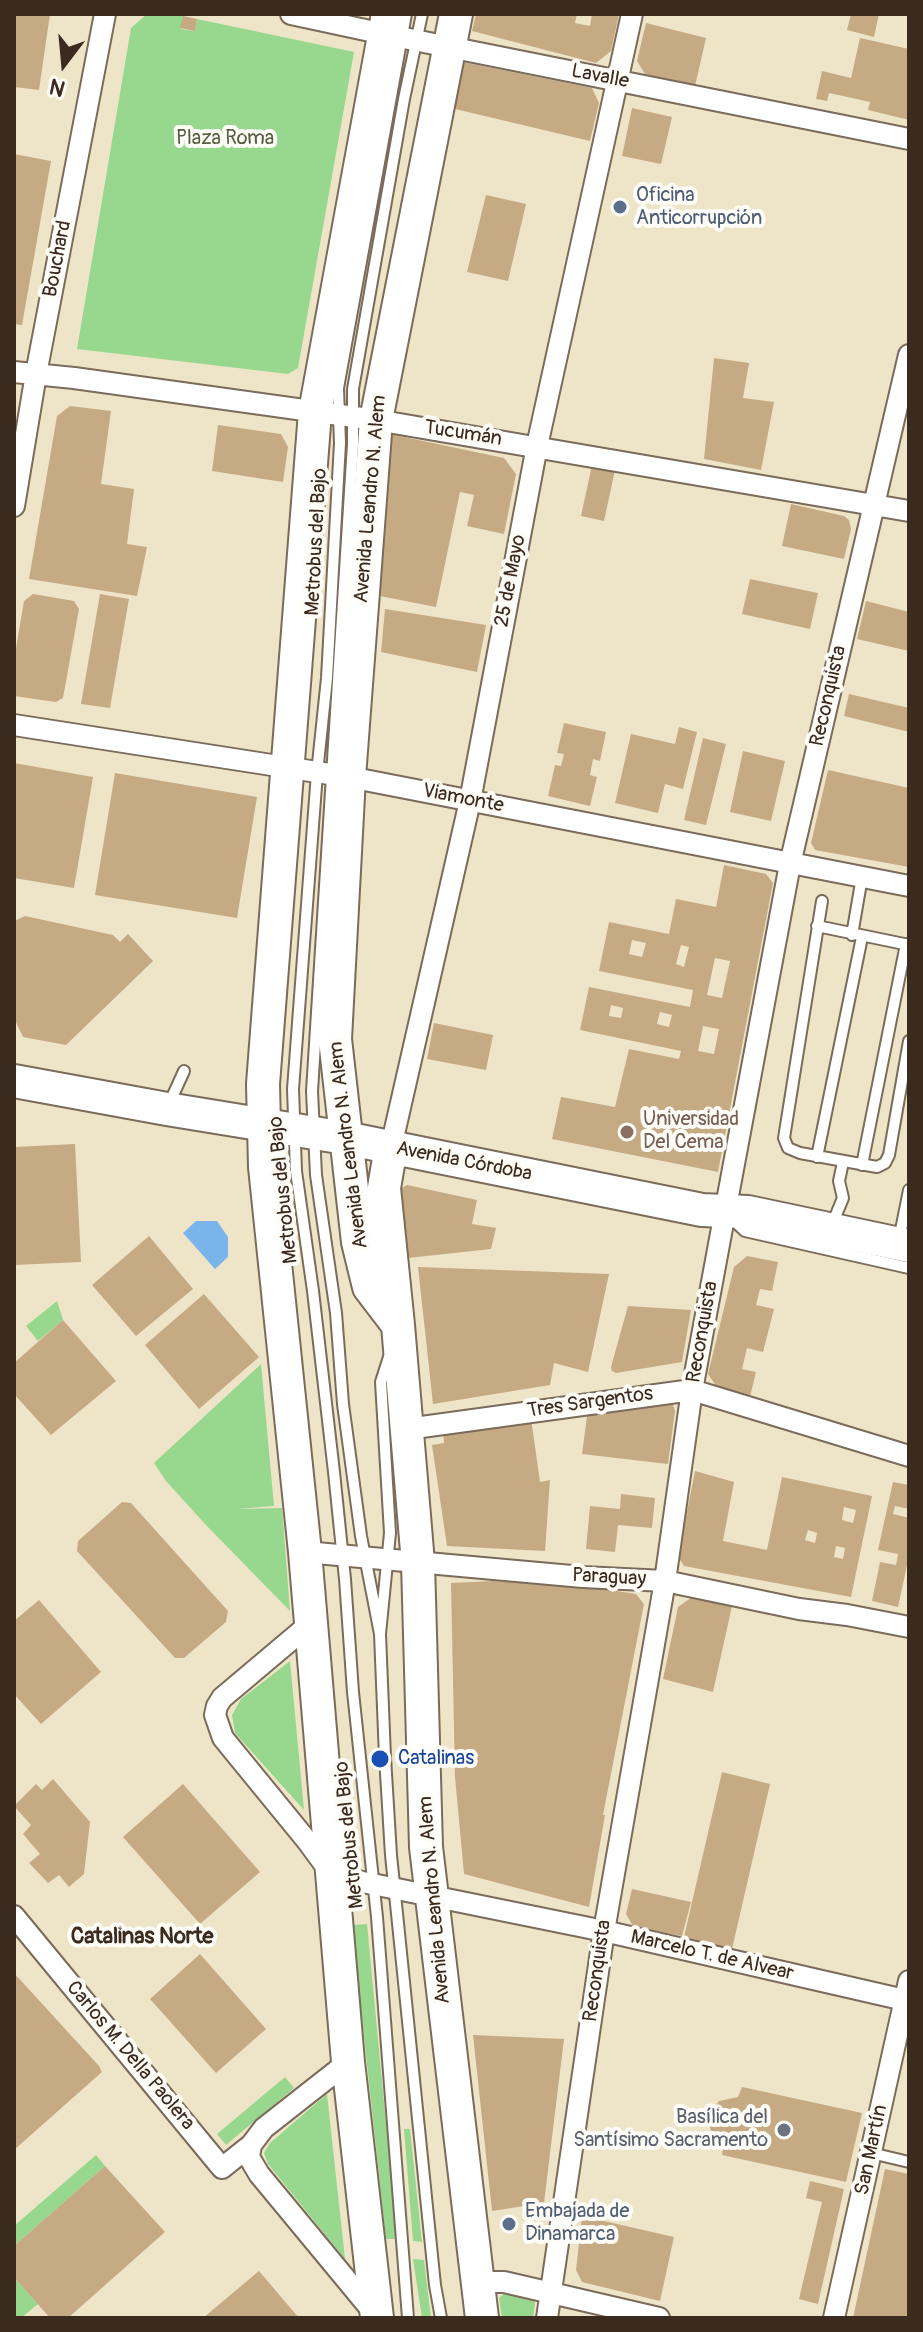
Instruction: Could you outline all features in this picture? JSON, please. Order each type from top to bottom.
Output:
[{"type":"main road","name":"Avenida Leandro N. Alem","points":[[387,2317],[348,2062],[305,1552],[276,1274],[290,1129],[263,1084],[322,773],[346,416],[456,14]]},
{"type":"main road","name":"Avenida Leandro N. Alem","points":[[399,28],[346,416],[322,773],[335,1039],[358,1242],[369,1287],[398,1325],[407,1429],[402,1561],[426,1847],[482,2318]]},
{"type":"main road","name":"Avenida Córdoba","points":[[14,1081],[345,1138],[702,1210],[748,1212],[906,1249]]},
{"type":"main road","points":[[391,1147],[384,1188],[398,1325]]},
{"type":"street","name":"Bouchard","points":[[14,506],[105,14]]},
{"type":"street","name":"Lavalle","points":[[291,14],[399,28],[448,47],[909,139]]},
{"type":"street","name":"25 de Mayo","points":[[391,1147],[470,801],[537,446],[632,14]]},
{"type":"street","name":"Reconquista","points":[[547,2318],[604,1931],[665,1581],[692,1390],[790,864],[909,355]]},
{"type":"street","name":"Tucumán","points":[[14,372],[346,416],[909,511]]},
{"type":"street","name":"Viamonte","points":[[14,725],[322,773],[909,886]]},
{"type":"street","name":"Tres Sargentos","points":[[407,1429],[692,1390],[909,1456]]},
{"type":"street","name":"Paraguay","points":[[305,1552],[583,1577],[665,1581],[799,1609],[909,1627]]},
{"type":"street","points":[[311,1623],[222,1698],[215,1715],[223,1738],[333,1876]]},
{"type":"street","name":"Marcelo T. de Alvear","points":[[333,1876],[907,1994]]},
{"type":"street","name":"Carlos M. Della Paolera","points":[[14,1916],[222,2168],[251,2145],[264,2128],[348,2062]]},
{"type":"street","name":"San Martín","points":[[834,2318],[907,1994]]},
{"type":"street","points":[[251,2145],[249,2157],[259,2174],[387,2317]]},
{"type":"street","points":[[477,2282],[504,2282],[659,2318]]},
{"type":"lane","points":[[399,28],[422,14]]},
{"type":"lane","name":"Metrobus del Bajo","points":[[322,773],[313,1076],[290,1129],[313,1291],[373,1884],[387,2317]]},
{"type":"lane","points":[[817,1157],[857,936],[862,877]]},
{"type":"lane","points":[[822,901],[784,1138],[788,1148],[862,1165],[877,1167],[885,1163],[909,1041]]},
{"type":"lane","points":[[817,926],[907,944],[862,1165]]},
{"type":"lane","points":[[167,1109],[184,1071]]},
{"type":"lane","name":"Metrobus del Bajo","points":[[290,1129],[316,1175],[336,1313],[343,1404],[380,1634],[391,1855],[435,2285],[441,2318]]},
{"type":"lane","points":[[830,1229],[843,1198],[839,1181],[843,1162]]},
{"type":"lane","points":[[906,1249],[909,1190]]},
{"type":"lane","name":"Avenida Córdoba","points":[[725,1212],[745,1231],[906,1249]]},
{"type":"lane","name":"Metrobus del Bajo","points":[[380,1634],[402,1561],[390,1533],[381,1382],[398,1325]]},
{"type":"lane","points":[[871,2153],[909,2162]]},
{"type":"green space","name":"Plaza Roma","points":[[147,14],[183,16],[181,29],[195,31],[197,19],[354,52],[298,368],[288,374],[77,349],[131,28]]},
{"type":"green space","points":[[57,1301],[63,1320],[38,1341],[26,1326]]},
{"type":"green space","points":[[261,1364],[274,1506],[237,1509],[282,1508],[290,1611],[205,1524],[154,1463]]},
{"type":"green space","points":[[290,1661],[304,1810],[235,1733],[232,1715],[241,1699]]},
{"type":"green space","points":[[367,1924],[397,2239],[386,2239],[352,1925]]},
{"type":"green space","points":[[285,2077],[294,2088],[226,2145],[217,2134]]},
{"type":"green space","points":[[327,2094],[345,2259],[268,2164],[264,2153],[270,2143]]},
{"type":"green space","points":[[404,2129],[410,2129],[422,2242],[413,2241]]},
{"type":"green space","points":[[96,2155],[105,2166],[14,2246],[14,2226]]},
{"type":"green space","points":[[413,2259],[424,2260],[431,2318],[422,2318]]},
{"type":"green space","points":[[14,2277],[38,2304],[21,2318],[14,2318]]},
{"type":"green space","points":[[506,2292],[533,2300],[533,2318],[502,2318],[499,2298]]},
{"type":"water","points":[[196,1221],[217,1221],[228,1237],[228,1257],[215,1269],[183,1233]]},
{"type":"building","points":[[14,14],[50,14],[39,90],[14,87]]},
{"type":"building","points":[[476,14],[577,14],[575,23],[590,26],[592,14],[619,14],[611,51],[596,63],[472,31]]},
{"type":"building","points":[[851,14],[879,14],[874,37],[847,30]]},
{"type":"building","points":[[183,16],[197,19],[195,31],[180,28]]},
{"type":"building","points":[[646,23],[706,38],[695,86],[645,74],[637,61]]},
{"type":"building","points":[[860,38],[909,49],[909,120],[868,110],[870,102],[829,93],[827,101],[816,99],[822,71],[851,78]]},
{"type":"building","points":[[462,62],[592,88],[599,103],[590,141],[451,108]]},
{"type":"building","points":[[632,108],[672,117],[661,164],[622,156]]},
{"type":"building","points":[[14,154],[51,161],[22,325],[14,324]]},
{"type":"building","points":[[486,195],[526,204],[508,281],[467,272]]},
{"type":"building","points":[[714,358],[749,363],[743,398],[774,402],[761,470],[704,459]]},
{"type":"building","points":[[70,406],[111,411],[101,484],[134,489],[127,544],[147,547],[137,596],[29,579],[57,416]]},
{"type":"building","points":[[218,425],[281,434],[288,447],[283,482],[212,471]]},
{"type":"building","points":[[385,433],[504,458],[516,474],[504,534],[467,526],[474,495],[460,492],[436,607],[380,596]]},
{"type":"building","points":[[592,465],[615,470],[604,521],[581,516]]},
{"type":"building","points":[[791,504],[844,516],[849,520],[851,529],[844,559],[782,546]]},
{"type":"building","points":[[750,579],[818,593],[810,629],[742,614]]},
{"type":"building","points":[[33,594],[74,601],[79,609],[63,698],[56,702],[14,696],[14,660],[24,601]]},
{"type":"building","points":[[100,594],[129,599],[110,708],[81,704]]},
{"type":"building","points":[[866,601],[909,612],[909,651],[857,639]]},
{"type":"building","points":[[385,609],[486,625],[477,672],[381,652]]},
{"type":"building","points":[[849,694],[909,708],[909,732],[844,716]]},
{"type":"building","points":[[564,723],[606,732],[600,761],[593,759],[590,775],[597,777],[590,806],[548,796],[555,765],[561,766],[564,754],[557,753]]},
{"type":"building","points":[[679,727],[697,732],[683,789],[665,784],[658,813],[615,803],[631,734],[675,744]]},
{"type":"building","points":[[703,738],[726,744],[706,825],[684,820]]},
{"type":"building","points":[[743,751],[785,761],[771,821],[730,812]]},
{"type":"building","points":[[14,763],[93,777],[74,888],[14,878]]},
{"type":"building","points":[[828,770],[909,788],[909,867],[815,850],[811,843]]},
{"type":"building","points":[[115,773],[257,797],[237,918],[95,895]]},
{"type":"building","points":[[724,865],[766,874],[773,883],[718,1172],[552,1139],[561,1097],[615,1107],[629,1049],[679,1059],[681,1051],[580,1030],[589,987],[690,1007],[693,990],[599,971],[609,922],[669,934],[676,899],[716,907]],"holes":[[[632,940],[646,943],[642,957],[629,954]],[[681,945],[689,947],[684,967],[676,964]],[[715,958],[730,961],[722,998],[707,995]],[[611,1005],[623,1008],[621,1018],[609,1016]],[[660,1012],[672,1015],[669,1027],[657,1024]],[[703,1026],[719,1029],[714,1054],[698,1051]]]},
{"type":"building","points":[[25,916],[113,935],[120,942],[128,934],[153,961],[66,1045],[23,1037],[14,1018],[14,921]]},
{"type":"building","points":[[434,1023],[493,1035],[486,1070],[427,1059]]},
{"type":"building","points":[[75,1144],[81,1262],[14,1265],[14,1147]]},
{"type":"building","points":[[407,1185],[477,1200],[472,1224],[496,1228],[491,1249],[408,1258],[396,1191]]},
{"type":"building","points":[[149,1236],[193,1289],[136,1336],[92,1285]]},
{"type":"building","points":[[747,1256],[778,1262],[772,1291],[760,1289],[756,1305],[774,1309],[763,1352],[747,1348],[742,1369],[756,1372],[750,1397],[718,1389],[708,1374],[734,1267]]},
{"type":"building","points":[[418,1267],[609,1274],[588,1372],[554,1363],[550,1385],[433,1404]]},
{"type":"building","points":[[204,1294],[259,1357],[199,1409],[145,1345]]},
{"type":"building","points":[[628,1306],[691,1310],[682,1362],[616,1373],[612,1371]]},
{"type":"building","points":[[63,1320],[116,1381],[51,1435],[14,1394],[14,1363]]},
{"type":"building","points":[[672,1402],[675,1411],[668,1464],[582,1454],[588,1409]]},
{"type":"building","points":[[531,1418],[540,1482],[550,1480],[545,1551],[447,1546],[432,1445],[444,1443],[443,1430]]},
{"type":"building","points":[[695,1471],[734,1482],[723,1541],[767,1550],[782,1477],[872,1496],[851,1597],[684,1566],[678,1557]],"holes":[[[844,1507],[856,1510],[853,1523],[842,1520]],[[808,1530],[817,1533],[815,1543],[805,1540]],[[836,1546],[845,1548],[843,1559],[834,1557]]]},
{"type":"building","points":[[893,1482],[909,1485],[909,1509],[895,1506],[893,1514],[909,1518],[909,1556],[898,1607],[872,1601],[880,1562],[896,1565],[898,1554],[878,1550]]},
{"type":"building","points":[[621,1494],[655,1498],[652,1528],[618,1525],[615,1552],[586,1549],[590,1506],[620,1509]]},
{"type":"building","points":[[122,1502],[131,1503],[228,1611],[226,1622],[184,1658],[175,1658],[77,1551],[78,1541]]},
{"type":"building","points":[[493,1581],[585,1586],[636,1594],[644,1604],[603,1815],[589,1907],[464,1874],[455,1777],[451,1583]]},
{"type":"building","points":[[692,1597],[732,1606],[713,1692],[663,1679],[678,1607]]},
{"type":"building","points":[[39,1600],[101,1672],[41,1724],[14,1694],[14,1621]]},
{"type":"building","points":[[722,1772],[770,1784],[732,1949],[684,1937]]},
{"type":"building","points":[[53,1779],[90,1822],[84,1874],[69,1887],[59,1875],[48,1883],[29,1863],[40,1854],[23,1834],[31,1825],[14,1806],[36,1784],[42,1790]]},
{"type":"building","points":[[183,1784],[260,1872],[200,1924],[123,1837]]},
{"type":"building","points":[[632,1889],[691,1902],[682,1936],[633,1926],[626,1914]]},
{"type":"building","points":[[200,1954],[266,2029],[216,2073],[150,1999]]},
{"type":"building","points":[[14,1973],[102,2072],[14,2150]]},
{"type":"building","points":[[473,2035],[564,2039],[544,2203],[492,2211]]},
{"type":"building","name":"Basílica del Santísimo Sacramento","points":[[742,2087],[862,2113],[846,2182],[722,2155],[724,2143],[713,2136],[709,2125],[710,2113],[719,2101],[738,2097]]},
{"type":"building","points":[[105,2166],[165,2232],[68,2318],[50,2318],[14,2277],[14,2246]]},
{"type":"building","points":[[885,2169],[909,2174],[909,2313],[904,2318],[853,2318]]},
{"type":"building","points":[[810,2181],[844,2189],[818,2304],[799,2299],[822,2202],[806,2198]]},
{"type":"building","points":[[582,2216],[674,2237],[660,2301],[582,2282],[576,2270]]},
{"type":"building","points":[[259,2271],[299,2318],[203,2318]]},
{"type":"place","name":"Oficina Anticorrupción","points":[[620,207]]},
{"type":"place","name":"Universidad Del Cema","points":[[627,1132]]},
{"type":"place","name":"Catalinas","points":[[380,1759]]},
{"type":"place","name":"Basílica del Santísimo Sacramento","points":[[784,2130]]},
{"type":"place","name":"Embajada de Dinamarca","points":[[509,2224]]},
{"type":"district","name":"Catalinas Norte","points":[[142,1937]]}]
